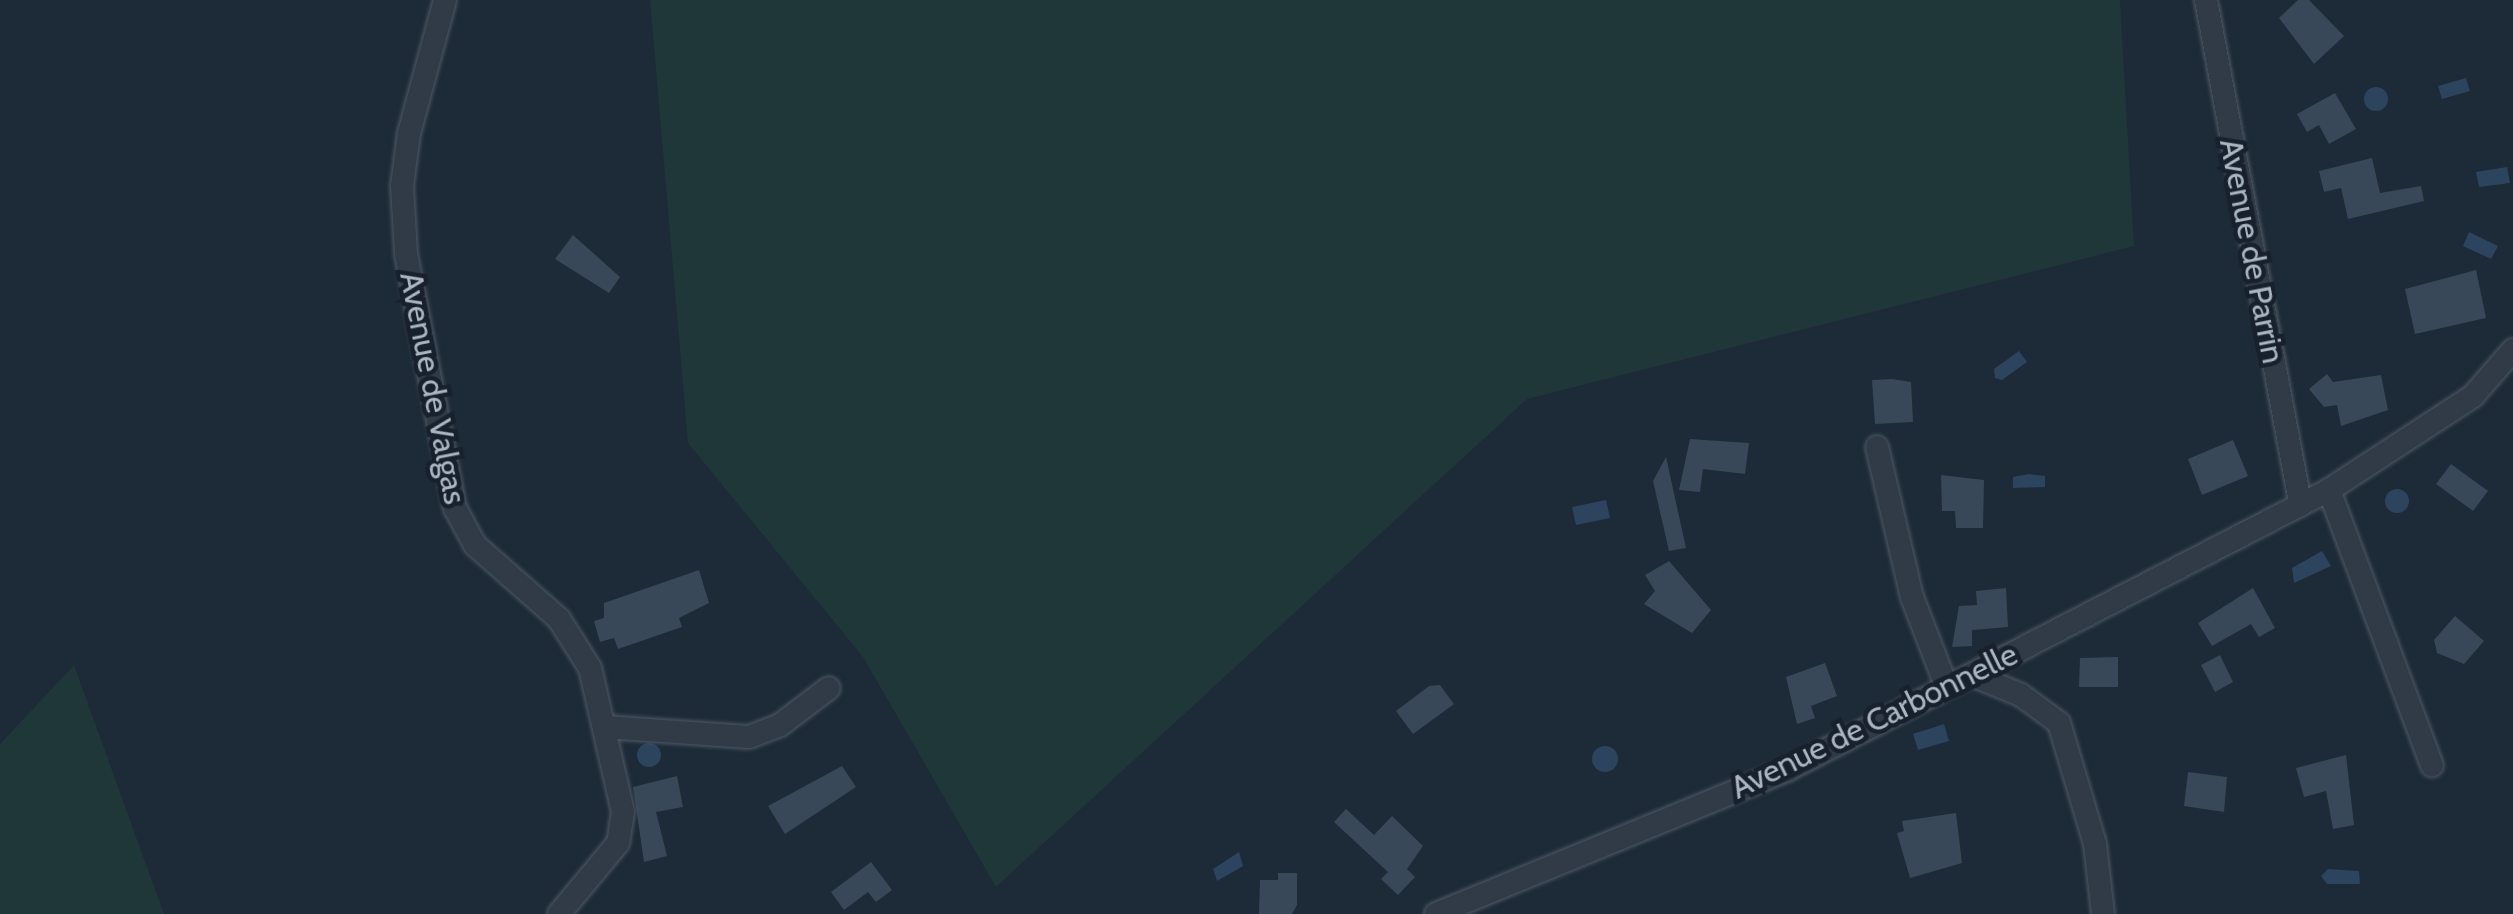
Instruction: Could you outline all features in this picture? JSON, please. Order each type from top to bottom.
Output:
[{"type":"street","name":"Avenue de Valgas","points":[[445,0],[408,133],[402,186],[406,254],[455,508],[474,545],[558,620],[590,668],[623,832],[559,914]]},
{"type":"street","name":"Avenue de Parrin","points":[[2206,0],[2300,502]]},
{"type":"street","name":"Avenue de Carbonnelle","points":[[1436,914],[1789,769],[2328,490],[2473,396],[2513,350]]},
{"type":"street","points":[[1877,447],[1912,596],[1946,685]]},
{"type":"street","points":[[2328,490],[2432,765]]},
{"type":"street","points":[[1972,675],[2021,695],[2059,723],[2094,844],[2103,914]]},
{"type":"street","points":[[605,728],[749,738],[780,725],[829,688]]},
{"type":"green space","points":[[650,0],[2120,0],[2134,246],[1527,399],[996,887],[863,657],[688,443]]},
{"type":"green space","points":[[74,665],[164,914],[0,914],[0,744]]},
{"type":"water","points":[[2466,78],[2470,91],[2442,99],[2438,86]]},
{"type":"water","points":[[2376,87],[2388,99],[2376,111],[2364,99]]},
{"type":"water","points":[[2507,167],[2510,183],[2479,187],[2476,172]]},
{"type":"water","points":[[2469,232],[2498,246],[2491,259],[2463,246]]},
{"type":"water","points":[[2019,351],[2027,362],[2002,380],[1995,378],[1994,369]]},
{"type":"water","points":[[2045,476],[2045,487],[2013,488],[2013,477]]},
{"type":"water","points":[[2397,489],[2406,492],[2406,510],[2397,513],[2388,510],[2385,501],[2388,492]]},
{"type":"water","points":[[1606,500],[1610,518],[1576,525],[1572,507]]},
{"type":"water","points":[[2322,551],[2331,566],[2294,583],[2292,568]]},
{"type":"water","points":[[1944,724],[1949,741],[1918,750],[1913,734]]},
{"type":"water","points":[[649,743],[658,746],[658,764],[649,767],[640,764],[637,755],[640,746]]},
{"type":"water","points":[[1605,746],[1614,750],[1618,759],[1614,768],[1605,772],[1596,768],[1592,759],[1596,750]]},
{"type":"water","points":[[1239,852],[1243,866],[1217,881],[1213,869]]},
{"type":"water","points":[[2328,869],[2359,871],[2360,884],[2327,884],[2321,876]]},
{"type":"building","points":[[2298,0],[2309,0],[2344,36],[2314,64],[2279,18]]},
{"type":"building","points":[[2335,93],[2356,129],[2329,144],[2319,125],[2307,132],[2297,114]]},
{"type":"building","points":[[2372,158],[2380,193],[2421,186],[2424,201],[2348,219],[2341,188],[2324,192],[2319,171]]},
{"type":"building","points":[[573,235],[620,277],[609,293],[555,259]]},
{"type":"building","points":[[2476,270],[2486,318],[2415,334],[2405,289]]},
{"type":"building","points":[[2327,374],[2333,382],[2381,375],[2388,410],[2341,426],[2337,405],[2324,407],[2309,389]]},
{"type":"building","points":[[1872,380],[1911,382],[1913,422],[1875,424]]},
{"type":"building","points":[[1690,439],[1749,443],[1745,474],[1703,469],[1700,492],[1679,490]]},
{"type":"building","points":[[2233,440],[2248,476],[2202,495],[2188,459]]},
{"type":"building","points":[[1666,457],[1686,548],[1669,551],[1653,481]]},
{"type":"building","points":[[2451,464],[2488,491],[2473,511],[2436,484]]},
{"type":"building","points":[[1941,475],[1984,480],[1983,528],[1956,528],[1955,511],[1942,511]]},
{"type":"building","points":[[1669,561],[1711,610],[1692,633],[1644,604],[1655,591],[1645,575]]},
{"type":"building","points":[[699,570],[709,603],[679,618],[682,627],[618,649],[614,638],[600,642],[594,621],[604,618],[604,603]]},
{"type":"building","points":[[2006,588],[2008,627],[1972,630],[1972,646],[1952,647],[1959,606],[1977,605],[1976,591]]},
{"type":"building","points":[[2253,588],[2275,628],[2259,637],[2251,624],[2212,646],[2198,623]]},
{"type":"building","points":[[2455,616],[2484,641],[2464,664],[2437,653],[2434,640]]},
{"type":"building","points":[[2220,655],[2233,682],[2215,692],[2201,665]]},
{"type":"building","points":[[2118,657],[2118,687],[2079,687],[2080,658]]},
{"type":"building","points":[[1825,663],[1837,696],[1811,706],[1815,718],[1797,724],[1786,677]]},
{"type":"building","points":[[1440,685],[1454,704],[1413,734],[1396,711],[1429,686]]},
{"type":"building","points":[[2346,755],[2354,825],[2333,829],[2326,791],[2304,797],[2296,768]]},
{"type":"building","points":[[842,766],[856,787],[785,834],[768,806]]},
{"type":"building","points":[[2188,772],[2227,777],[2224,812],[2184,806]]},
{"type":"building","points":[[677,776],[683,807],[656,812],[667,856],[644,862],[633,787]]},
{"type":"building","points":[[1346,809],[1374,835],[1392,816],[1423,846],[1407,869],[1415,877],[1398,895],[1381,879],[1388,872],[1334,822]]},
{"type":"building","points":[[1956,813],[1962,863],[1910,878],[1897,833],[1904,831],[1902,821]]},
{"type":"building","points":[[871,862],[892,890],[876,902],[868,892],[844,910],[831,892]]},
{"type":"building","points":[[1278,873],[1297,873],[1297,905],[1292,914],[1259,914],[1260,880],[1278,880]]}]
